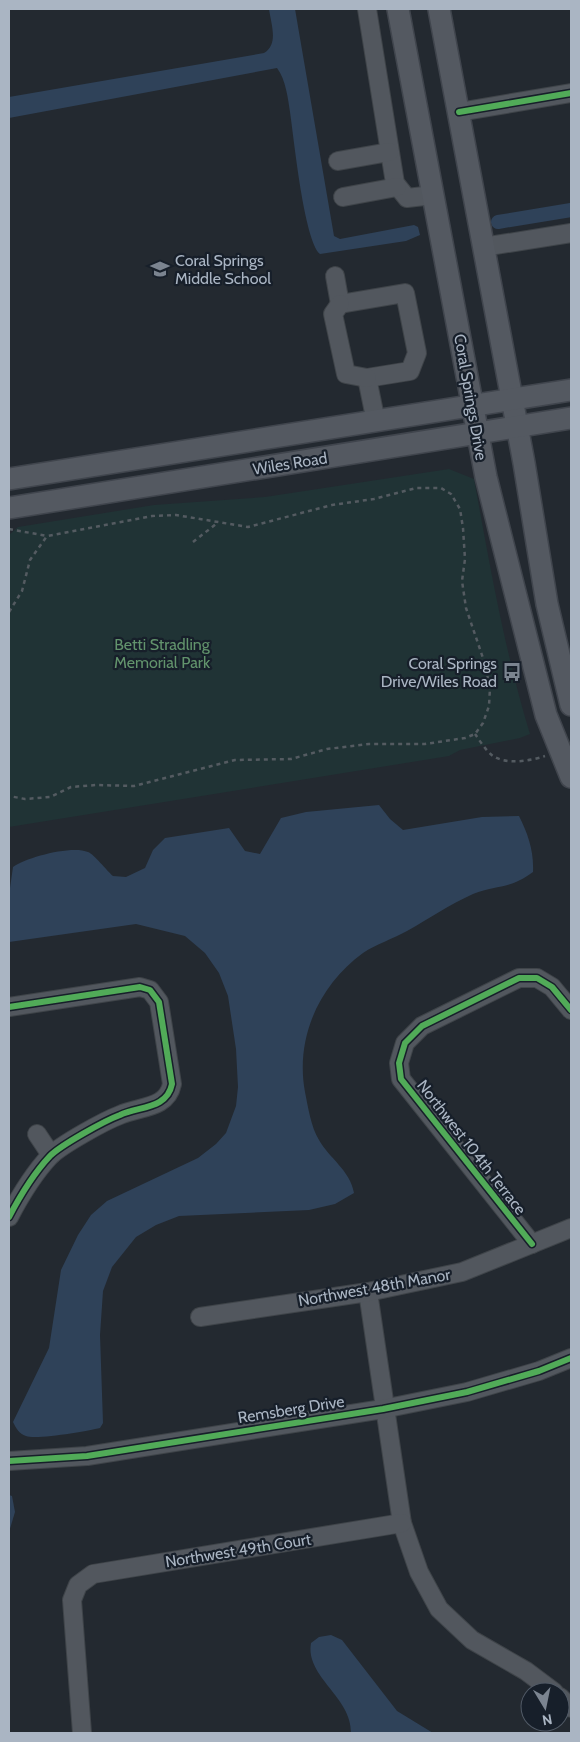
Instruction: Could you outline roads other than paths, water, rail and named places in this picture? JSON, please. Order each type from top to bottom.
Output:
[{"type":"main road","name":"Coral Springs Drive","points":[[398,9],[486,477],[516,603],[546,716],[567,764]]},
{"type":"main road","points":[[440,9],[512,400],[547,604],[571,706]]},
{"type":"main road","name":"Wiles Road","points":[[9,479],[571,390]]},
{"type":"main road","name":"Wiles Road","points":[[9,508],[571,418]]},
{"type":"street","points":[[367,9],[389,152],[397,187],[407,198],[433,195]]},
{"type":"street","points":[[458,112],[571,93]]},
{"type":"street","points":[[338,161],[389,152]]},
{"type":"street","points":[[344,197],[397,187]]},
{"type":"street","points":[[483,247],[571,233]]},
{"type":"street","points":[[335,276],[340,304],[333,314],[346,374],[367,378],[410,371],[417,353],[405,293],[340,304]]},
{"type":"street","points":[[367,378],[376,422]]},
{"type":"street","name":"Northwest 104th Terrace","points":[[532,1244],[401,1079],[398,1063],[405,1043],[422,1026],[519,978],[537,978],[552,987],[571,1010]]},
{"type":"street","points":[[9,1008],[140,986],[150,990],[159,1002],[172,1084],[170,1094],[163,1102],[120,1115],[51,1155],[18,1200],[9,1217]]},
{"type":"street","points":[[37,1134],[51,1155]]},
{"type":"street","name":"Northwest 48th Manor","points":[[200,1316],[368,1292],[462,1272],[571,1228]]},
{"type":"street","points":[[368,1292],[383,1408],[402,1523],[419,1572],[439,1609],[472,1640],[526,1671],[541,1682]]},
{"type":"street","name":"Remsberg Drive","points":[[9,1461],[87,1456],[383,1408],[467,1392],[539,1371],[571,1358]]},
{"type":"street","name":"Northwest 49th Court","points":[[82,1733],[72,1600],[78,1585],[93,1574],[402,1523]]},
{"type":"water","points":[[269,9],[295,9],[334,236],[340,239],[414,225],[418,227],[420,235],[406,241],[320,254],[314,245],[309,230],[285,84],[277,68],[9,118],[9,97],[264,53],[269,49],[273,39]]},
{"type":"water","points":[[379,805],[390,819],[403,830],[482,817],[519,816],[530,843],[533,872],[517,882],[473,894],[402,934],[368,950],[347,966],[323,997],[307,1033],[303,1072],[305,1092],[316,1135],[323,1147],[344,1171],[354,1193],[335,1204],[309,1210],[179,1216],[156,1225],[136,1237],[112,1267],[103,1291],[100,1335],[103,1423],[100,1428],[74,1433],[40,1437],[24,1435],[13,1422],[49,1348],[61,1270],[78,1235],[91,1215],[107,1201],[198,1158],[216,1144],[226,1133],[236,1106],[238,1087],[236,1049],[228,996],[219,973],[205,953],[185,936],[136,924],[9,942],[9,895],[13,867],[28,859],[50,853],[81,850],[91,853],[113,876],[126,877],[145,868],[153,850],[165,838],[229,828],[245,851],[260,854],[281,818],[306,812]]},
{"type":"water","points":[[9,1495],[12,1496],[15,1512],[9,1532]]},
{"type":"water","points":[[331,1635],[342,1640],[397,1711],[433,1733],[351,1733],[349,1720],[344,1709],[321,1677],[311,1655],[311,1643],[319,1637]]},
{"type":"waterway","points":[[498,222],[571,210]]},
{"type":"place","name":"Coral Springs Middle School","points":[[160,269]]},
{"type":"place","name":"Coral Springs Drive/Wiles Road","points":[[512,672]]},
{"type":"park label","name":"Betti Stradling Memorial Park","points":[[162,653]]}]
